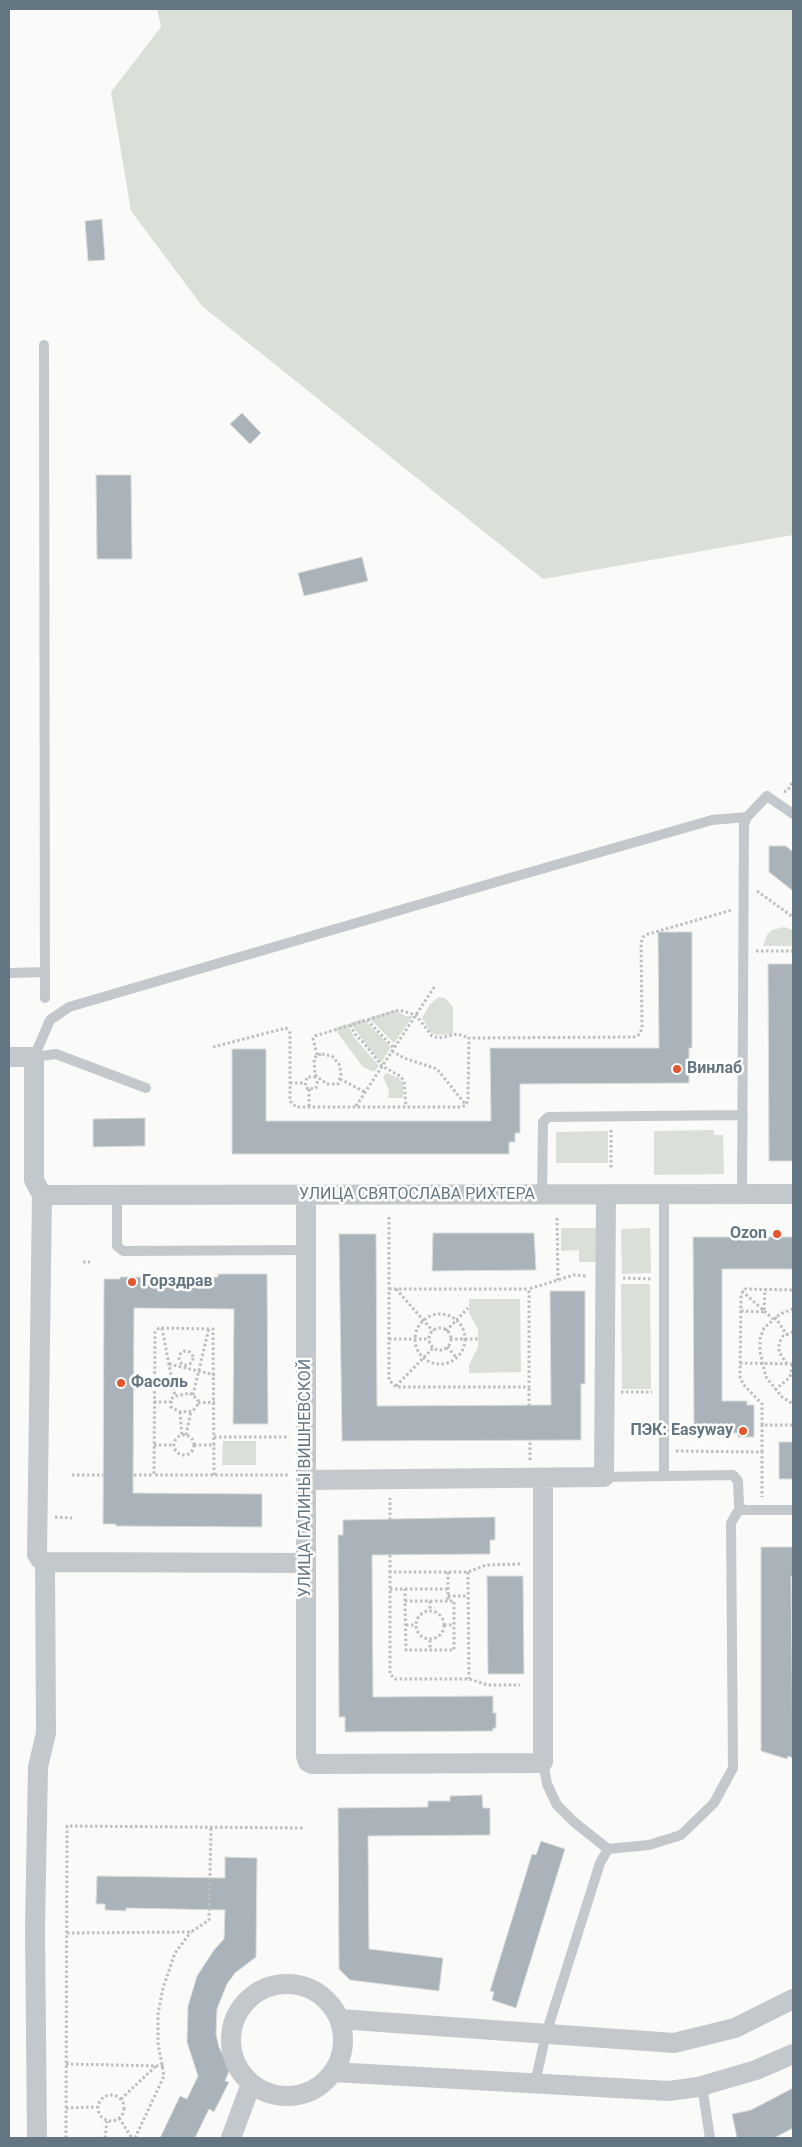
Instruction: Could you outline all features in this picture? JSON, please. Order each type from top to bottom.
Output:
[{"type":"street","points":[[9,1057],[34,1057],[34,1180],[42,1195],[37,1554],[45,1562],[46,1733],[38,1767],[35,1919],[37,2138]]},
{"type":"street","name":"УЛИЦА СВЯТОСЛАВА РИХТЕРА","points":[[42,1195],[793,1194]]},
{"type":"street","name":"УЛИЦА ГАЛИНЫ ВИШНЕВСКОЙ","points":[[306,1195],[306,1250],[298,1478],[306,1563],[306,1756],[308,1762],[322,1764],[542,1762]]},
{"type":"street","points":[[298,1478],[604,1477],[606,1195]]},
{"type":"street","points":[[542,1762],[543,1478]]},
{"type":"street","points":[[45,1562],[306,1563]]},
{"type":"street","points":[[279,1984],[297,1984],[315,1991],[329,2003],[339,2019],[343,2037],[341,2056],[333,2072],[320,2086],[304,2094],[285,2096],[267,2093],[251,2084],[239,2070],[232,2053],[230,2034],[235,2016],[246,2001],[261,1990],[279,1984]]},
{"type":"street","points":[[339,2019],[674,2042],[735,2028],[793,1999]]},
{"type":"street","points":[[333,2072],[669,2091],[702,2086],[756,2070],[793,2054]]},
{"type":"street","points":[[231,2138],[251,2084]]},
{"type":"lane","points":[[44,345],[45,998]]},
{"type":"lane","points":[[742,1194],[744,824],[747,817],[767,796],[793,814]]},
{"type":"lane","points":[[34,1057],[50,1020],[69,1006],[712,820],[747,817]]},
{"type":"lane","points":[[9,973],[45,972]]},
{"type":"lane","points":[[34,1057],[56,1054],[146,1088]]},
{"type":"lane","points":[[542,1194],[544,1119],[742,1115]]},
{"type":"lane","points":[[664,1194],[664,1476]]},
{"type":"lane","points":[[117,1195],[117,1246],[123,1252],[306,1250]]},
{"type":"lane","points":[[542,1762],[547,1784],[557,1805],[574,1822],[608,1849],[649,1846],[681,1835],[714,1803],[733,1768],[731,1523],[740,1508],[738,1481],[733,1475],[604,1477]]},
{"type":"lane","points":[[740,1508],[744,1510],[793,1510]]},
{"type":"lane","points":[[534,2084],[546,2034],[600,1863],[608,1849]]},
{"type":"lane","points":[[702,2086],[710,2138]]},
{"type":"path","points":[[753,888],[793,917]]},
{"type":"path","points":[[309,1089],[316,1088],[318,1078],[313,1065],[317,1055],[313,1039],[315,1036],[399,1010],[416,1015],[432,1036],[438,1038],[458,1034],[469,1038],[634,1037],[640,1034],[642,1028],[641,943],[643,937],[744,906]]},
{"type":"path","points":[[753,951],[793,951]]},
{"type":"path","points":[[355,1107],[435,986]]},
{"type":"path","points":[[367,1020],[393,1050],[404,1058],[438,1069],[466,1105]]},
{"type":"path","points":[[350,1025],[354,1034],[364,1043],[382,1066],[400,1076],[404,1081],[406,1107]]},
{"type":"path","points":[[212,1047],[286,1028],[290,1033],[292,1105],[309,1107],[462,1107],[466,1105]]},
{"type":"path","points":[[466,1105],[469,1038]]},
{"type":"path","points":[[305,1083],[307,1077],[318,1078],[333,1085],[338,1084],[341,1069],[336,1060],[327,1054],[317,1055]]},
{"type":"path","points":[[340,1079],[366,1092]]},
{"type":"path","points":[[290,1083],[305,1083]]},
{"type":"path","points":[[305,1083],[309,1089],[309,1107]]},
{"type":"path","points":[[611,1117],[611,1169]]},
{"type":"path","points":[[388,1217],[389,1380],[396,1387],[530,1387]]},
{"type":"path","points":[[557,1218],[558,1280]]},
{"type":"path","points":[[83,1262],[90,1262]]},
{"type":"path","points":[[389,1289],[529,1289],[574,1276],[594,1276]]},
{"type":"path","points":[[396,1289],[433,1331]]},
{"type":"path","points":[[529,1289],[530,1406]]},
{"type":"path","points":[[764,1312],[765,1289]]},
{"type":"path","points":[[742,1291],[765,1289],[793,1290]]},
{"type":"path","points":[[742,1291],[741,1380],[762,1404],[762,1452]]},
{"type":"path","points":[[742,1291],[764,1312],[774,1318],[787,1334]]},
{"type":"path","points":[[446,1331],[468,1308]]},
{"type":"path","points":[[793,1309],[774,1318],[764,1328],[760,1338],[761,1363],[766,1377],[775,1390],[793,1404]]},
{"type":"path","points":[[741,1311],[764,1312]]},
{"type":"path","points":[[439,1314],[450,1316],[457,1320],[465,1333],[463,1350],[452,1362],[440,1365],[429,1363],[415,1346],[417,1329],[428,1316],[439,1314]]},
{"type":"path","points":[[162,1328],[175,1396]]},
{"type":"path","points":[[154,1475],[156,1329],[209,1328],[214,1329],[215,1332],[214,1475]]},
{"type":"path","points":[[193,1395],[209,1328]]},
{"type":"path","points":[[429,1339],[433,1331],[439,1328],[446,1331],[450,1339],[447,1347],[440,1350],[433,1348]]},
{"type":"path","points":[[787,1364],[779,1352],[779,1343],[787,1334],[793,1332]]},
{"type":"path","points":[[389,1339],[429,1339]]},
{"type":"path","points":[[429,1339],[433,1348]]},
{"type":"path","points":[[450,1339],[478,1339]]},
{"type":"path","points":[[447,1347],[457,1358]]},
{"type":"path","points":[[396,1387],[433,1348]]},
{"type":"path","points":[[186,1350],[194,1358],[186,1366],[178,1358],[186,1350]]},
{"type":"path","points":[[740,1363],[793,1364],[790,1377],[775,1390]]},
{"type":"path","points":[[169,1364],[186,1366],[215,1375]]},
{"type":"path","points":[[605,1392],[655,1392]]},
{"type":"path","points":[[171,1402],[175,1396],[184,1393],[193,1395],[198,1402]]},
{"type":"path","points":[[154,1402],[171,1402]]},
{"type":"path","points":[[171,1402],[175,1411],[180,1412],[191,1411],[196,1408],[198,1402]]},
{"type":"path","points":[[198,1402],[214,1402]]},
{"type":"path","points":[[184,1435],[191,1411]]},
{"type":"path","points":[[180,1412],[184,1435]]},
{"type":"path","points":[[762,1425],[793,1425]]},
{"type":"path","points":[[184,1435],[192,1439],[194,1445],[192,1452],[184,1456],[175,1451],[174,1445],[176,1438],[184,1435]]},
{"type":"path","points":[[214,1437],[290,1437]]},
{"type":"path","points":[[154,1445],[174,1445]]},
{"type":"path","points":[[194,1445],[214,1445]]},
{"type":"path","points":[[72,1475],[103,1475]]},
{"type":"path","points":[[134,1475],[298,1478]]},
{"type":"path","points":[[390,1498],[390,1520]]},
{"type":"path","points":[[390,1555],[391,1677],[469,1679],[488,1685],[520,1685]]},
{"type":"path","points":[[390,1572],[468,1572],[486,1564],[520,1564]]},
{"type":"path","points":[[448,1572],[448,1599]]},
{"type":"path","points":[[468,1572],[469,1679]]},
{"type":"path","points":[[390,1589],[448,1589]]},
{"type":"path","points":[[405,1589],[406,1650],[454,1650],[454,1601],[448,1599]]},
{"type":"path","points":[[405,1601],[430,1601],[468,1596]]},
{"type":"path","points":[[430,1601],[430,1611]]},
{"type":"path","points":[[430,1611],[441,1616],[444,1625],[441,1634],[430,1640]]},
{"type":"path","points":[[430,1611],[419,1617],[416,1625],[419,1634],[430,1640]]},
{"type":"path","points":[[406,1625],[416,1625]]},
{"type":"path","points":[[444,1625],[454,1625]]},
{"type":"path","points":[[430,1640],[430,1650]]},
{"type":"path","points":[[66,2138],[67,1826],[303,1828]]},
{"type":"path","points":[[119,2118],[134,2138],[164,2076],[164,2066],[158,2043],[158,2014],[163,1988],[175,1953],[191,1932],[209,1920],[211,1827]]},
{"type":"path","points":[[67,1933],[191,1932]]},
{"type":"path","points":[[66,2064],[164,2066]]},
{"type":"path","points":[[121,2099],[157,2066]]},
{"type":"path","points":[[113,2094],[121,2099],[124,2111],[119,2118],[107,2121],[100,2116],[97,2107],[104,2096],[113,2094]]},
{"type":"path","points":[[66,2108],[97,2107]]},
{"type":"path","points":[[105,2138],[107,2121]]},
{"type":"shaded area","points":[[157,9],[793,9],[793,535],[543,579],[202,306],[131,211],[111,92],[161,27]]},
{"type":"shaded area","points":[[784,927],[793,930],[793,946],[763,946],[767,935],[772,930]]},
{"type":"shaded area","points":[[439,997],[445,998],[453,1007],[453,1034],[436,1035],[431,1033],[422,1018],[430,1004]]},
{"type":"shaded area","points":[[394,1010],[406,1016],[413,1016],[394,1043],[369,1018]]},
{"type":"shaded area","points":[[363,1019],[391,1047],[381,1063],[350,1023]]},
{"type":"shaded area","points":[[347,1024],[354,1037],[379,1066],[374,1072],[363,1067],[335,1028]]},
{"type":"shaded area","points":[[386,1073],[399,1078],[403,1084],[403,1098],[388,1098],[389,1090],[383,1077]]},
{"type":"shaded area","points":[[714,1130],[714,1135],[723,1135],[724,1174],[654,1175],[654,1131]]},
{"type":"shaded area","points":[[608,1131],[608,1163],[556,1163],[556,1132]]},
{"type":"shaded area","points":[[561,1228],[597,1228],[597,1262],[579,1262],[579,1250],[561,1251]]},
{"type":"shaded area","points":[[650,1228],[651,1273],[622,1274],[621,1229]]},
{"type":"shaded area","points":[[621,1284],[650,1284],[651,1389],[622,1389]]},
{"type":"shaded area","points":[[469,1299],[520,1299],[521,1372],[469,1373],[469,1365],[478,1347],[478,1329],[469,1313]]},
{"type":"shaded area","points":[[223,1441],[256,1441],[256,1465],[222,1465]]},
{"type":"building","points":[[102,219],[105,260],[88,261],[85,221]]},
{"type":"building","points":[[242,413],[261,433],[250,444],[230,424]]},
{"type":"building","points":[[96,475],[131,475],[132,559],[97,559]]},
{"type":"building","points":[[362,557],[368,581],[304,596],[298,573]]},
{"type":"building","points":[[769,846],[786,846],[793,852],[793,891],[769,872]]},
{"type":"building","points":[[658,932],[692,932],[692,1048],[689,1048],[689,1083],[520,1084],[520,1133],[515,1133],[515,1142],[509,1142],[509,1154],[232,1154],[232,1049],[266,1049],[266,1121],[491,1121],[490,1048],[659,1048]]},
{"type":"building","points":[[768,964],[793,964],[793,1161],[769,1161]]},
{"type":"building","points":[[145,1118],[145,1146],[93,1147],[93,1119]]},
{"type":"building","points":[[433,1233],[534,1233],[536,1270],[432,1271]]},
{"type":"building","points":[[339,1234],[376,1234],[377,1406],[551,1405],[550,1291],[585,1291],[585,1384],[581,1384],[581,1440],[342,1441]]},
{"type":"building","points":[[693,1237],[793,1237],[793,1269],[722,1269],[722,1401],[747,1401],[747,1405],[754,1405],[754,1437],[738,1437],[738,1433],[694,1433]]},
{"type":"building","points":[[218,1274],[267,1274],[268,1424],[233,1424],[234,1309],[134,1308],[133,1493],[262,1494],[262,1527],[116,1526],[116,1524],[103,1524],[104,1279],[120,1279],[120,1277],[218,1277]]},
{"type":"building","points":[[779,1442],[793,1442],[793,1479],[779,1479]]},
{"type":"building","points":[[495,1517],[495,1540],[490,1540],[490,1554],[372,1555],[373,1697],[493,1696],[493,1713],[496,1713],[496,1728],[493,1728],[493,1731],[345,1732],[345,1717],[339,1717],[338,1535],[343,1535],[343,1520]]},
{"type":"building","points":[[761,1547],[793,1547],[793,1576],[791,1576],[793,1758],[788,1756],[787,1759],[761,1751]]},
{"type":"building","points":[[487,1576],[523,1576],[524,1674],[488,1674]]},
{"type":"building","points":[[482,1795],[483,1808],[490,1808],[490,1835],[368,1836],[369,1949],[443,1958],[439,1991],[350,1980],[339,1969],[338,1808],[428,1807],[428,1801],[450,1801],[450,1796]]},
{"type":"building","points":[[541,1841],[565,1849],[516,2008],[492,2000],[494,1992],[490,1991],[532,1854],[536,1855]]},
{"type":"building","points":[[225,1857],[257,1858],[256,1957],[235,1973],[227,1984],[217,2009],[216,2034],[219,2047],[230,2069],[225,2081],[229,2082],[214,2112],[209,2109],[195,2138],[160,2138],[180,2096],[187,2099],[198,2076],[187,2042],[188,2006],[197,1976],[214,1950],[224,1939],[225,1910],[126,1908],[126,1911],[105,1910],[105,1904],[96,1904],[97,1876],[225,1878]]},
{"type":"building","points":[[793,2088],[793,2128],[774,2138],[737,2138],[732,2114],[751,2110]]},
{"type":"place","name":"Винлаб","points":[[677,1069]]},
{"type":"place","name":"Ozon","points":[[777,1234]]},
{"type":"place","name":"Горздрав","points":[[132,1282]]},
{"type":"place","name":"Фасоль","points":[[121,1383]]},
{"type":"place","name":"ПЭК: Easyway","points":[[743,1431]]}]
